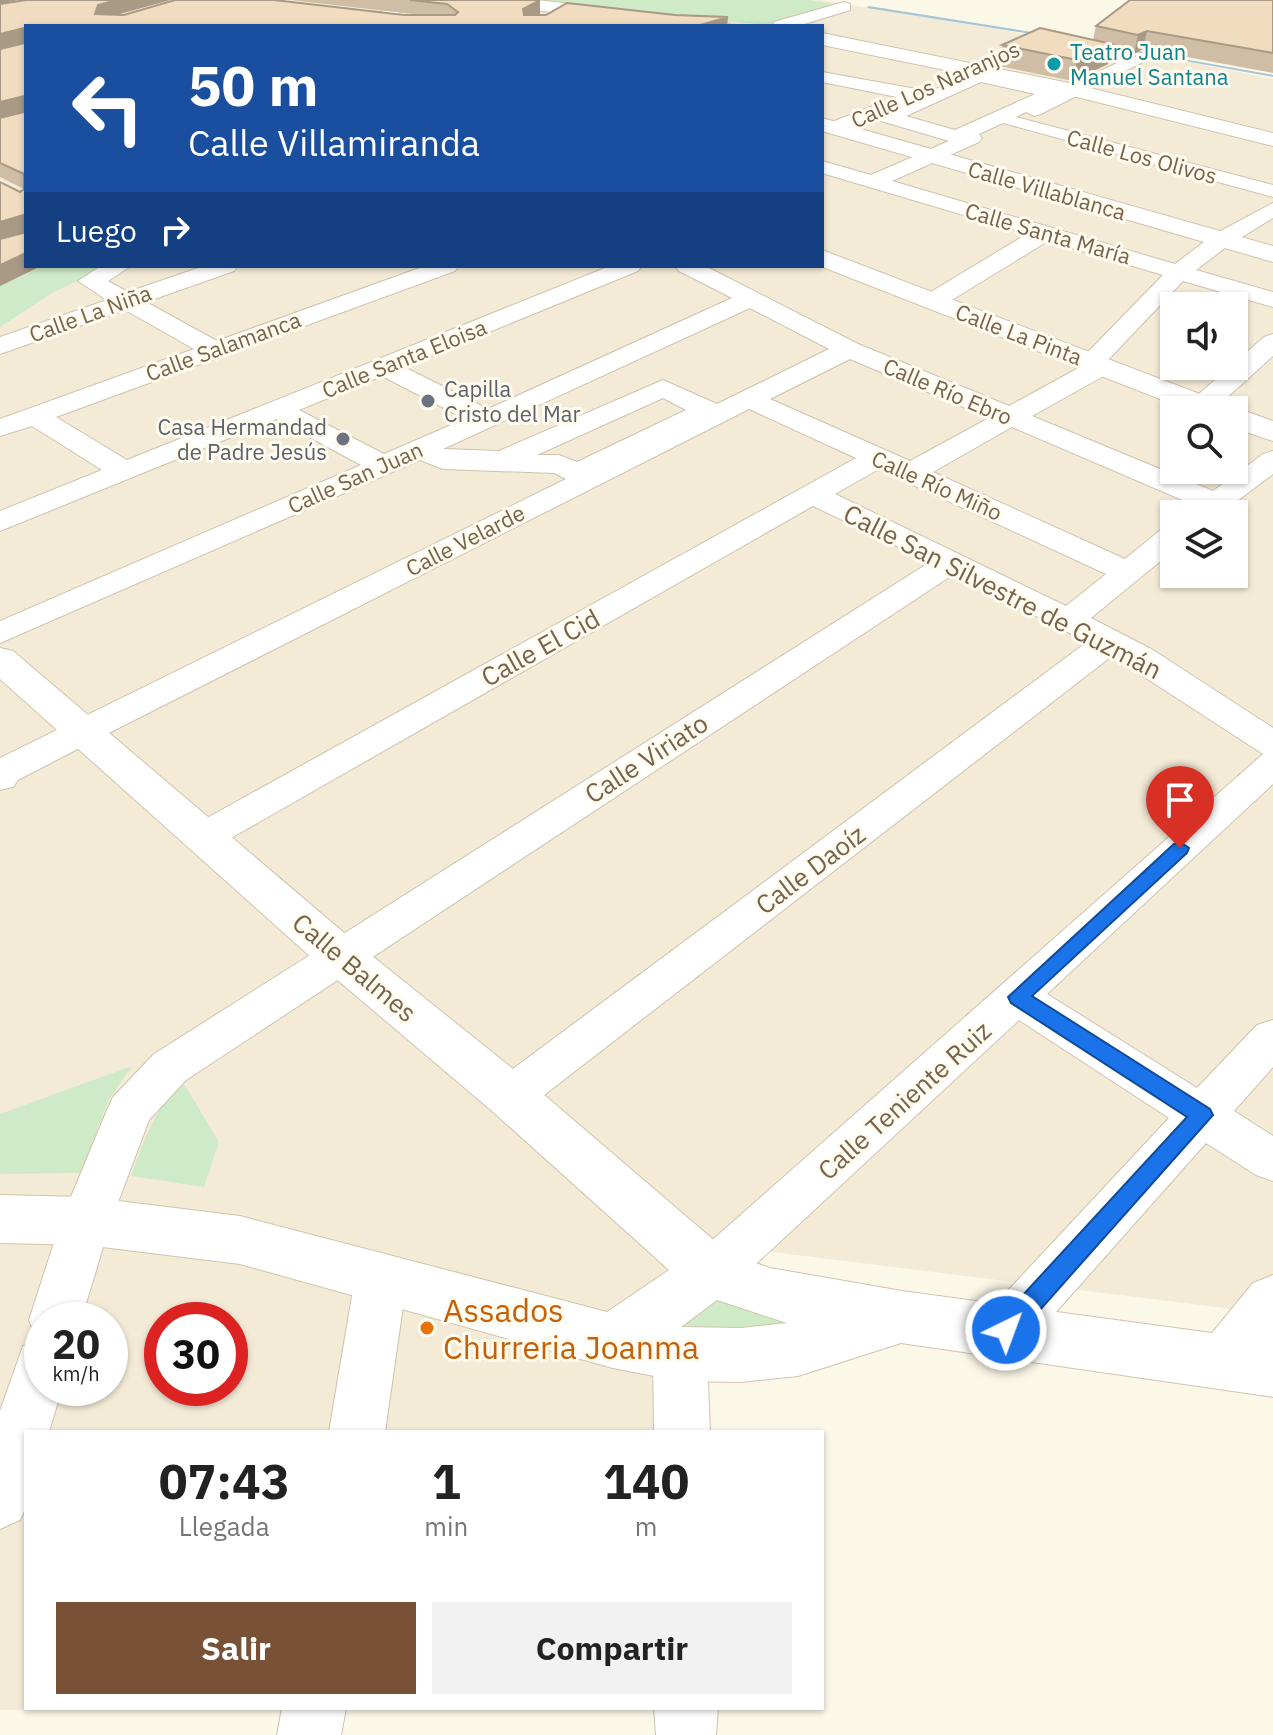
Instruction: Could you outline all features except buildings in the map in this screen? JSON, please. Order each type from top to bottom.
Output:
[{"type":"street","points":[[368,24],[414,0]]},
{"type":"street","points":[[489,0],[706,24]]},
{"type":"street","points":[[787,24],[844,7]]},
{"type":"street","points":[[544,20],[565,8]]},
{"type":"street","points":[[349,14],[407,21]]},
{"type":"street","points":[[824,39],[1074,90],[1273,140]]},
{"type":"street","points":[[873,182],[1134,62],[1034,40]]},
{"type":"street","name":"Calle Los Naranjos","points":[[829,126],[916,95],[997,58]]},
{"type":"street","points":[[979,76],[1053,93],[956,137],[888,117],[979,76]]},
{"type":"street","points":[[824,77],[916,95]]},
{"type":"street","name":"Calle Los Olivos","points":[[1011,121],[1273,191]]},
{"type":"street","name":"Calle Villablanca","points":[[829,126],[1273,254]]},
{"type":"street","name":"Calle Santa María","points":[[824,168],[1273,300]]},
{"type":"street","points":[[910,473],[1011,417],[1097,364],[1179,272],[1221,240],[1273,209]]},
{"type":"street","points":[[933,301],[1045,233]]},
{"type":"street","name":"Calle La Pinta","points":[[824,259],[1178,396]]},
{"type":"street","points":[[115,268],[90,281],[213,349]]},
{"type":"street","name":"Calle La Niña","points":[[0,346],[220,268]]},
{"type":"street","name":"Calle Salamanca","points":[[0,428],[441,268]]},
{"type":"street","name":"Calle Santa Eloisa","points":[[0,522],[625,268]]},
{"type":"street","name":"Calle Río Ebro","points":[[691,268],[849,349],[1011,417],[1192,500]]},
{"type":"street","name":"Calle San Juan","points":[[0,633],[487,420],[752,298]]},
{"type":"street","points":[[1221,396],[1273,342]]},
{"type":"street","name":"Calle Velarde","points":[[0,778],[3,772],[82,732],[849,349]]},
{"type":"street","points":[[382,366],[487,420]]},
{"type":"street","points":[[419,449],[443,460],[559,464],[577,473],[708,410],[663,388],[509,457],[510,460]]},
{"type":"street","name":"Calle Río Miño","points":[[749,399],[1126,571]]},
{"type":"street","points":[[277,409],[383,465]]},
{"type":"street","points":[[35,416],[124,471]]},
{"type":"street","points":[[1248,422],[1273,432]]},
{"type":"street","name":"Calle El Cid","points":[[203,837],[877,458]]},
{"type":"street","points":[[1220,500],[1273,460]]},
{"type":"street","name":"Calle San Silvestre de Guzmán","points":[[811,494],[953,561],[1141,657],[1273,745]]},
{"type":"street","points":[[1068,620],[1160,546]]},
{"type":"street","name":"Calle Viriato","points":[[61,1302],[86,1221],[130,1110],[170,1067],[953,561]]},
{"type":"street","name":"Calle Daoíz","points":[[510,1096],[1109,642]]},
{"type":"street","name":"Calle Balmes","points":[[0,659],[339,955],[510,1096],[711,1273]]},
{"type":"street","name":"Calle Teniente Ruiz","points":[[711,1273],[1273,763]]},
{"type":"street","points":[[1018,997],[1273,1161]]},
{"type":"street","points":[[1006,1330],[1273,1037]]},
{"type":"street","points":[[0,1219],[86,1221],[240,1240],[613,1341],[680,1354],[741,1355],[798,1349],[902,1317]]},
{"type":"street","points":[[613,1341],[711,1273],[770,1294],[902,1317],[1250,1365],[1273,1301]]},
{"type":"street","points":[[357,1430],[381,1278]]},
{"type":"street","points":[[680,1354],[682,1430]]},
{"type":"street","points":[[0,1500],[29,1406]]},
{"type":"street","points":[[309,1735],[314,1710]]},
{"type":"shaded area","points":[[0,0],[822,0],[1169,58],[1273,79],[1273,1314],[715,1245],[668,1430],[24,1430],[24,1710],[0,1710]]},
{"type":"green space","points":[[532,0],[810,0],[833,4],[769,24]]},
{"type":"green space","points":[[38,268],[105,268],[52,293],[0,327],[0,286]]},
{"type":"green space","points":[[132,1066],[109,1099],[81,1173],[0,1174],[0,1114]]},
{"type":"green space","points":[[184,1084],[219,1142],[204,1187],[131,1176],[157,1114]]},
{"type":"green space","points":[[712,1292],[817,1322],[784,1331],[648,1334]]},
{"type":"waterway","points":[[830,0],[846,2]]},
{"type":"waterway","points":[[869,7],[1044,35]]},
{"type":"waterway","points":[[1124,49],[1273,76]]},
{"type":"place","name":"Teatro Juan Manuel Santana","points":[[1054,64]]},
{"type":"place","name":"Capilla Cristo del Mar","points":[[428,401]]},
{"type":"place","name":"Casa Hermandad de Padre Jesús","points":[[343,439]]},
{"type":"place","name":"Assados Churreria Joanma","points":[[427,1328]]},
{"type":"route","points":[[1006,1330],[1202,1115],[1018,997],[1180,848]]}]
